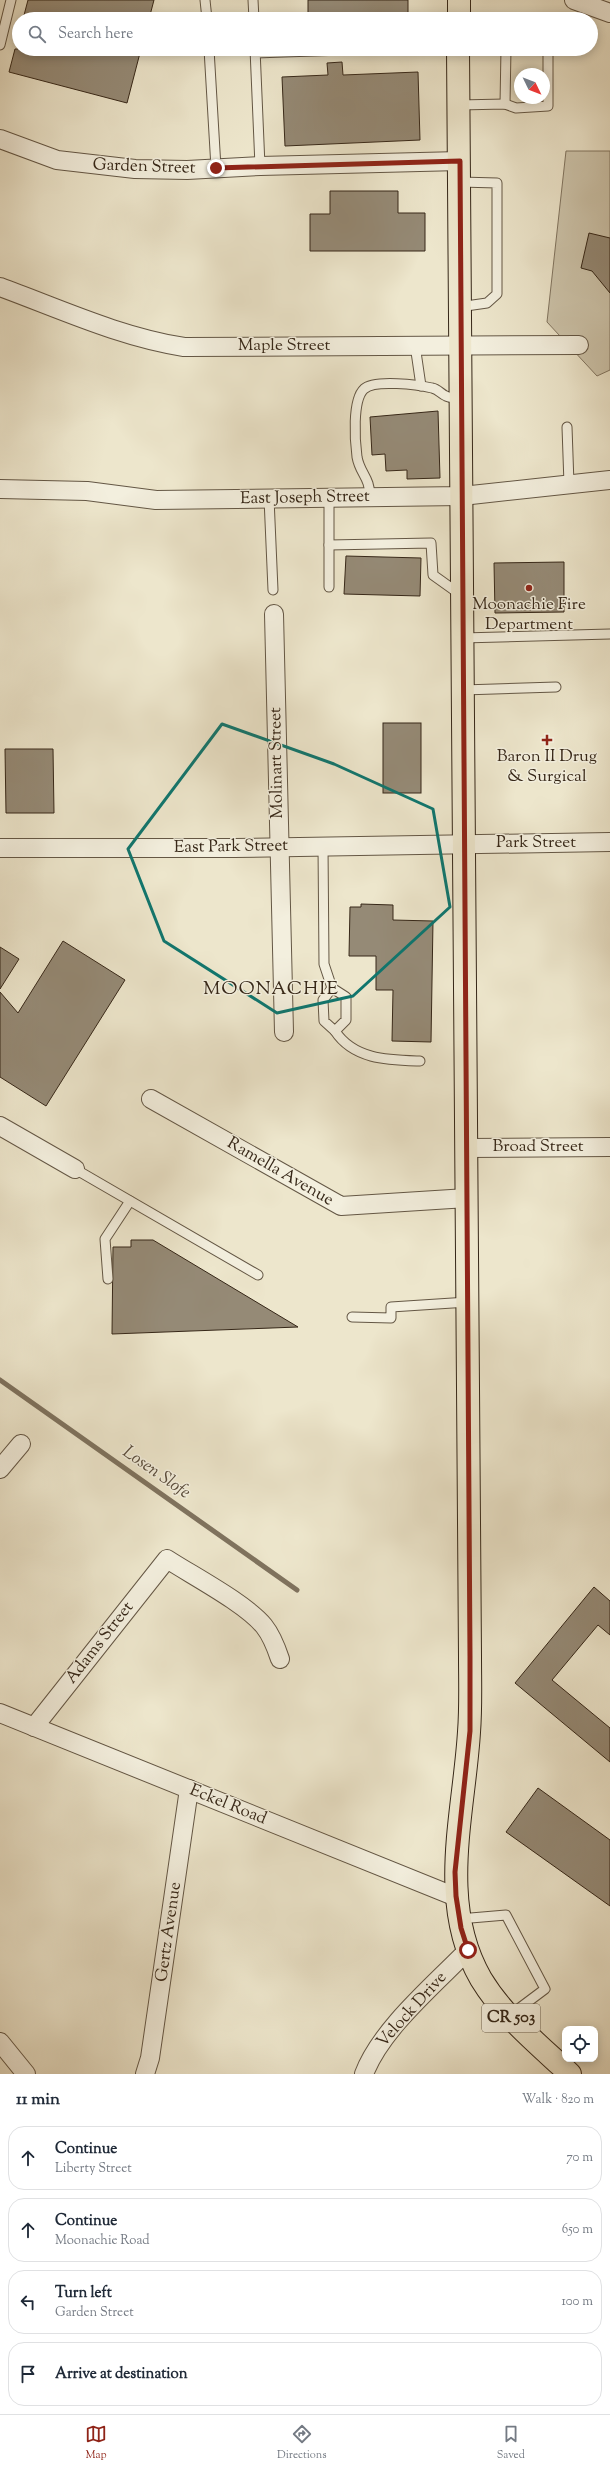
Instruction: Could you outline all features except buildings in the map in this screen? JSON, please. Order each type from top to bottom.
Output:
[{"type":"main road","points":[[458,12],[459,0]]},
{"type":"main road","name":"CR 503","points":[[458,56],[470,1710],[455,1872],[456,1896],[459,1919],[468,1950],[481,1978],[509,2016],[570,2074]]},
{"type":"street","points":[[574,0],[610,14]]},
{"type":"street","name":"Garden Street","points":[[0,139],[57,160],[135,169],[260,166],[460,171]]},
{"type":"street","name":"Maple Street","points":[[0,287],[132,335],[156,342],[184,347],[579,345]]},
{"type":"street","name":"East Joseph Street","points":[[0,489],[87,491],[156,500],[462,496],[610,480]]},
{"type":"street","name":"Molinart Street","points":[[274,614],[284,1032]]},
{"type":"street","name":"Park Street","points":[[463,843],[610,842]]},
{"type":"street","name":"East Park Street","points":[[0,848],[279,847],[463,843]]},
{"type":"street","name":"Ramella Avenue","points":[[151,1099],[341,1206],[467,1198]]},
{"type":"street","points":[[0,1126],[75,1169]]},
{"type":"street","name":"Broad Street","points":[[466,1148],[610,1147]]},
{"type":"street","points":[[0,1469],[21,1444]]},
{"type":"street","name":"Adams Street","points":[[34,1727],[167,1559],[250,1613],[264,1626],[274,1642],[280,1659]]},
{"type":"street","name":"Eckel Road","points":[[0,1713],[456,1896]]},
{"type":"street","name":"Gertz Avenue","points":[[144,2074],[150,2058],[189,1789]]},
{"type":"street","name":"Velock Drive","points":[[364,2074],[370,2058],[382,2040],[468,1950]]},
{"type":"street","points":[[0,2042],[26,2074]]},
{"type":"lane","points":[[0,45],[11,0]]},
{"type":"lane","points":[[205,0],[206,12]]},
{"type":"lane","points":[[253,0],[254,12]]},
{"type":"lane","points":[[209,56],[216,168]]},
{"type":"lane","points":[[255,56],[260,166]]},
{"type":"lane","points":[[505,104],[506,56]]},
{"type":"lane","points":[[459,105],[505,104],[516,108],[548,106],[548,56]]},
{"type":"lane","points":[[460,171],[497,182],[497,294],[487,303],[460,307]]},
{"type":"lane","points":[[415,346],[420,386]]},
{"type":"lane","points":[[370,497],[370,484],[358,464],[355,446],[355,425],[359,397],[363,390],[369,386],[411,384],[435,389],[446,396],[460,399]]},
{"type":"lane","points":[[567,427],[569,484]]},
{"type":"lane","points":[[328,497],[329,587]]},
{"type":"lane","points":[[270,498],[272,590]]},
{"type":"lane","points":[[329,545],[431,543],[432,575],[462,595]]},
{"type":"lane","points":[[462,638],[610,634]]},
{"type":"lane","points":[[463,690],[556,687]]},
{"type":"lane","points":[[323,846],[324,964],[332,988],[346,997],[346,1020],[335,1031]]},
{"type":"lane","points":[[332,988],[323,1000],[324,1021],[335,1031],[343,1043],[355,1051],[387,1060],[420,1061]]},
{"type":"lane","points":[[75,1169],[258,1275]]},
{"type":"lane","points":[[108,1279],[105,1239],[130,1201]]},
{"type":"lane","points":[[352,1317],[391,1318],[392,1306],[468,1302]]},
{"type":"lane","points":[[459,1919],[506,1915],[546,1989],[509,2016]]},
{"type":"highlighted area","points":[[222,724],[334,764],[433,809],[450,907],[353,996],[277,1013],[164,941],[128,849]]},
{"type":"shaded area","points":[[566,151],[610,151],[610,370],[597,376],[547,322]]},
{"type":"waterway","name":"Losen Slofe","points":[[0,1380],[297,1590]]},
{"type":"place","name":"Moonachie Fire Department","points":[[529,588]]},
{"type":"place","name":"Baron II Drug & Surgical","points":[[547,740]]},
{"type":"district","name":"MOONACHIE","points":[[271,989]]},
{"type":"route","points":[[216,168],[460,161],[463,843],[468,1290],[470,1731],[455,1872],[456,1896],[461,1928],[468,1950]]}]
